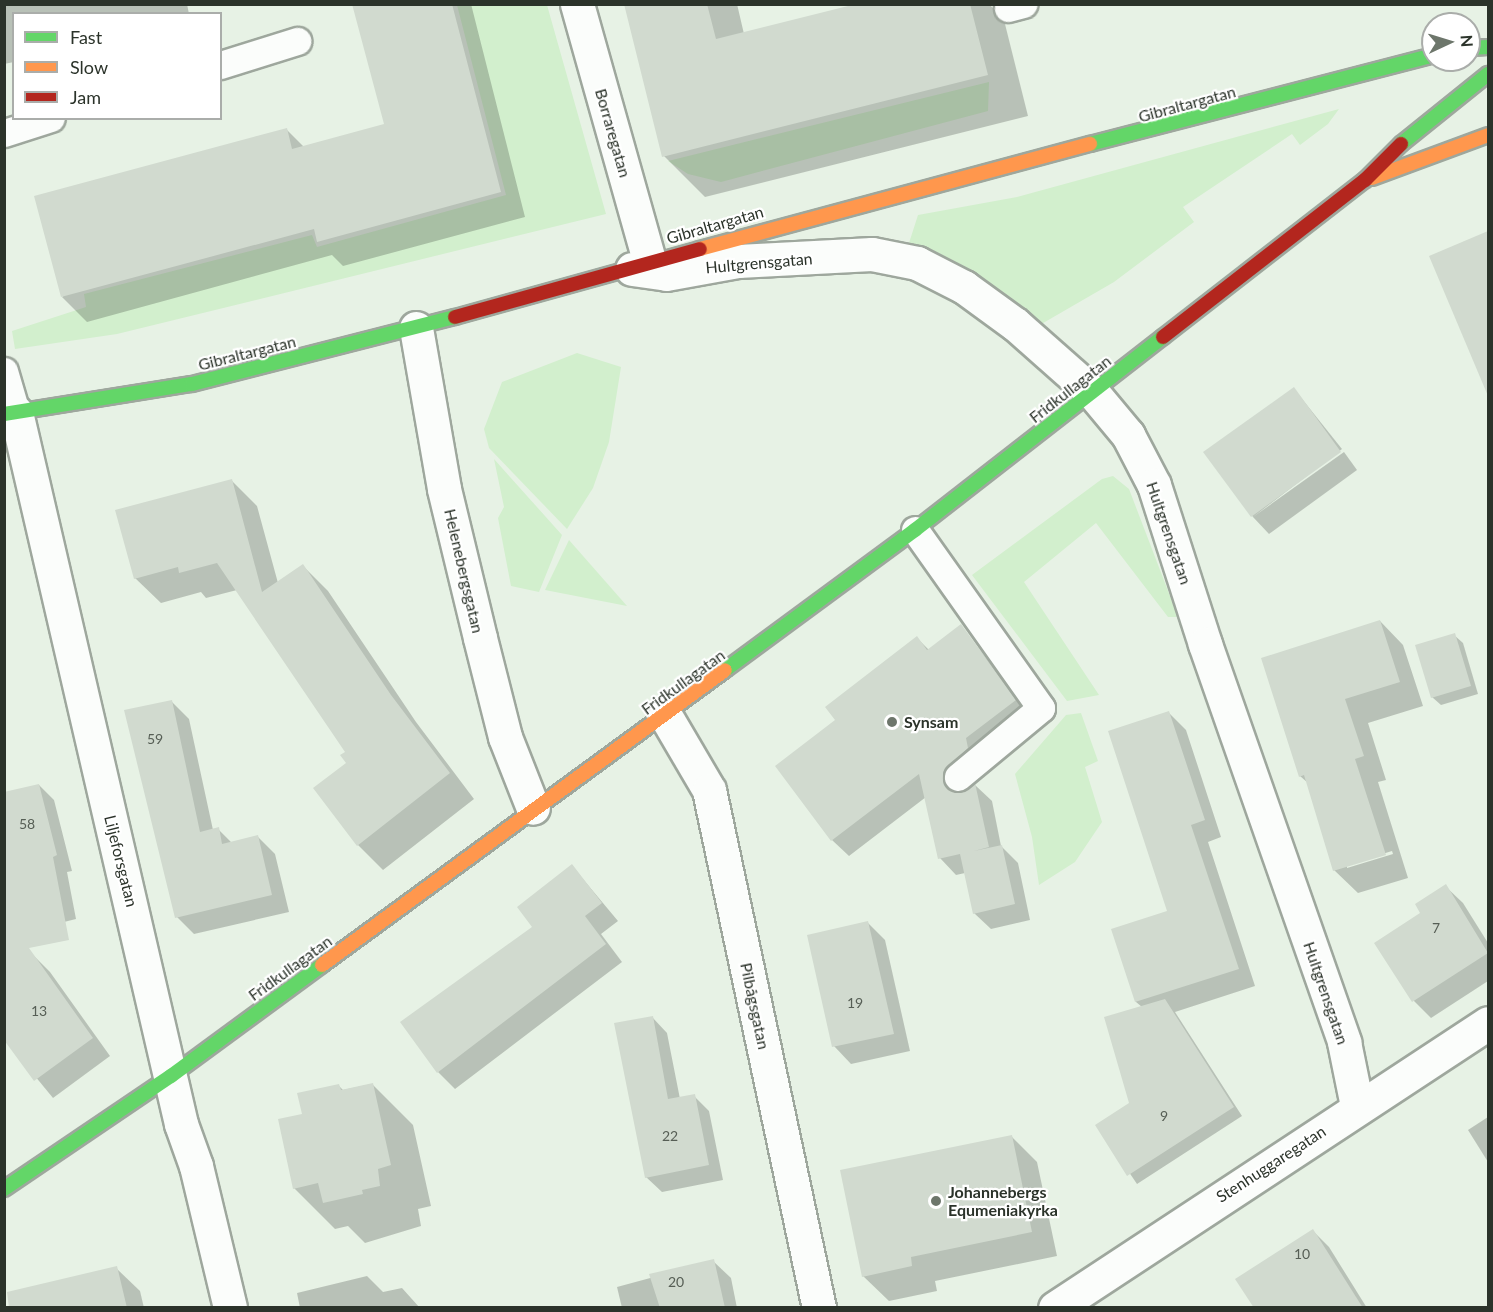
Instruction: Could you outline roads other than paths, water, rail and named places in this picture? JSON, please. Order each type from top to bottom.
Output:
[{"type":"street","name":"Borraregatan","points":[[577,4],[637,264]]},
{"type":"street","name":"Gibraltargatan","points":[[10,413],[192,384],[416,328],[867,201],[1143,133],[1421,58]]},
{"type":"street","points":[[1365,180],[1405,140],[1488,74]]},
{"type":"street","points":[[1365,180],[1488,135]]},
{"type":"street","name":"Fridkullagatan","points":[[4,1189],[171,1076],[533,808],[665,715],[915,530],[1365,180]]},
{"type":"street","name":"Hultgrensgatan","points":[[637,264],[666,274],[738,261],[872,254],[918,263],[964,287],[1015,324],[1093,393],[1128,435],[1154,484],[1208,653],[1344,1042],[1357,1106]]},
{"type":"street","name":"Helenebergsgatan","points":[[416,328],[444,489],[480,638],[505,737],[533,808]]},
{"type":"street","name":"Liljeforsgatan","points":[[10,413],[171,1076],[230,1308]]},
{"type":"street","name":"Pilbågsgatan","points":[[665,715],[709,790],[819,1308]]},
{"type":"street","name":"Stenhuggaregatan","points":[[1055,1308],[1357,1106],[1488,1023]]},
{"type":"lane","points":[[222,64],[297,41]]},
{"type":"lane","points":[[4,133],[45,120]]},
{"type":"lane","points":[[4,372],[10,413]]},
{"type":"lane","points":[[915,530],[1041,708],[958,777]]},
{"type":"place","name":"Synsam","points":[[892,722]]},
{"type":"place","name":"Johannebergs Equmeniakyrka","points":[[936,1201]]}]
